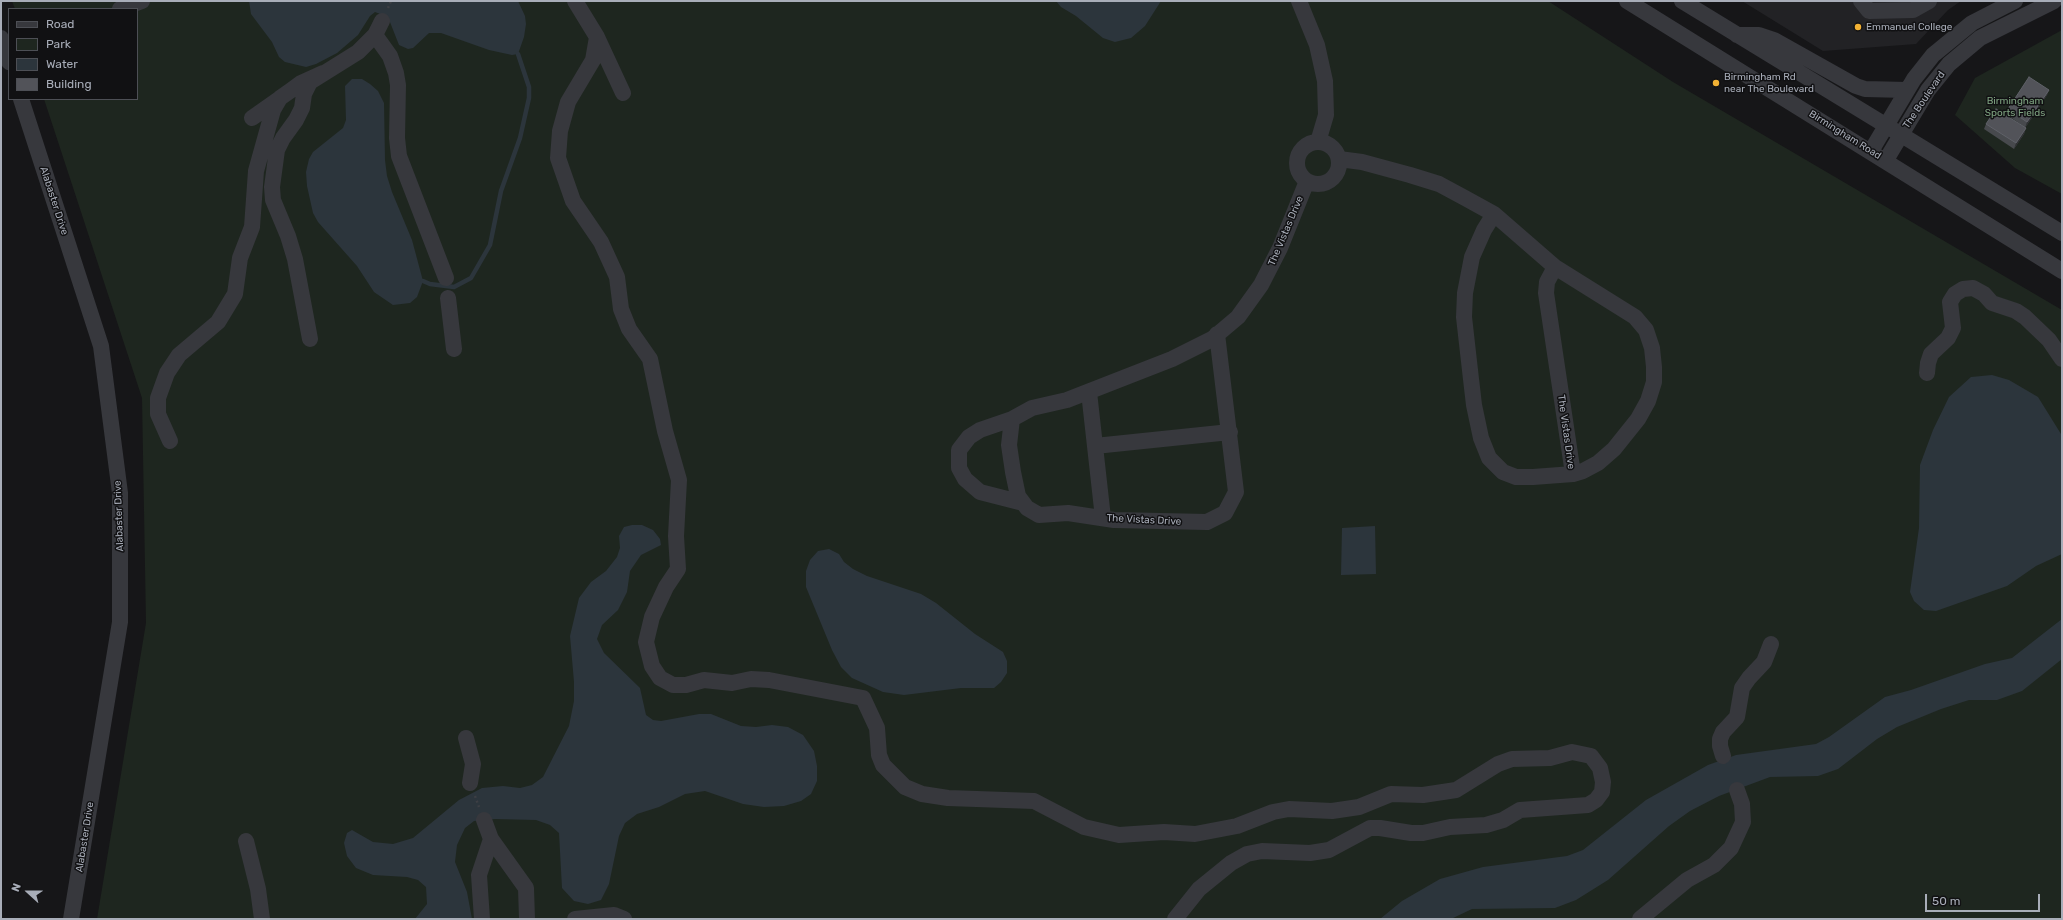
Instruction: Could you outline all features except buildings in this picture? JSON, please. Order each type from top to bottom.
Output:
[{"type":"street","points":[[123,8],[142,1]]},
{"type":"street","points":[[575,1],[597,37],[623,93]]},
{"type":"street","points":[[1299,1],[1317,45],[1325,81],[1326,115],[1318,142]]},
{"type":"street","name":"Birmingham Road","points":[[1627,1],[1886,160],[2062,271]]},
{"type":"street","points":[[1682,1],[1900,136],[2062,233]]},
{"type":"street","points":[[1861,1],[1869,11],[1896,6],[1913,10],[1929,1]]},
{"type":"street","name":"The Boulevard","points":[[1886,160],[1928,90],[1949,64],[1980,38],[2054,1]]},
{"type":"street","points":[[2011,2],[2016,20]]},
{"type":"street","name":"The Boulevard","points":[[1871,151],[1907,90],[1933,55],[1958,33],[1979,19],[2011,2]]},
{"type":"street","points":[[310,339],[295,259],[288,236],[273,200],[272,187],[277,150],[302,108],[304,94],[310,82],[358,52],[378,28],[396,73],[398,85],[397,138],[399,156],[446,278]]},
{"type":"street","points":[[1737,35],[1759,35],[1774,40],[1856,86],[1865,89],[1907,90]]},
{"type":"street","points":[[597,37],[593,60],[568,102],[560,131],[558,158],[573,201],[601,242],[617,277],[621,309],[628,329],[650,359],[665,432],[679,480],[676,536],[678,569],[666,587],[652,617],[646,642],[652,666],[660,678],[673,685],[686,685],[704,680],[732,683],[751,679],[769,680],[863,698],[877,728],[879,755],[882,765],[905,787],[922,794],[948,798],[1034,801],[1084,827],[1119,835],[1164,832],[1195,834],[1237,826],[1273,812],[1289,809],[1332,811],[1359,807],[1391,794],[1423,795],[1456,790],[1498,764],[1512,759],[1550,758],[1572,752],[1591,756],[1600,768],[1603,782],[1602,792],[1596,800],[1588,805],[1520,810],[1502,820],[1486,825],[1450,827],[1423,833],[1411,834],[1380,828],[1370,828],[1329,850],[1310,853],[1262,852],[1247,854],[1231,863],[1199,888],[1174,919]]},
{"type":"street","points":[[5,43],[8,57]]},
{"type":"street","points":[[252,118],[301,83],[323,73]]},
{"type":"street","points":[[170,442],[158,414],[158,398],[167,373],[179,355],[218,322],[235,294],[240,258],[252,226],[256,171],[273,110],[280,98]]},
{"type":"street","name":"Alabaster Drive","points":[[21,100],[100,346],[120,493],[120,622],[71,919]]},
{"type":"street","points":[[1318,142],[1332,147],[1339,159],[1337,173],[1327,182],[1313,184],[1307,181],[1298,171],[1298,157],[1306,146],[1318,142]]},
{"type":"street","name":"The Vistas Drive","points":[[1339,159],[1368,164],[1439,184],[1494,214],[1555,267],[1635,316],[1646,330],[1652,348],[1654,367],[1654,382],[1648,401],[1614,449],[1598,463],[1573,474],[1546,293],[1547,282],[1555,267]]},
{"type":"street","name":"The Vistas Drive","points":[[1217,334],[1230,432],[1236,492],[1225,513],[1207,522],[1103,518],[1068,513],[1039,515],[1027,508],[1018,496],[1012,472],[1009,445],[1012,419],[1032,408],[1067,400],[1172,359],[1217,334],[1238,317],[1261,285],[1280,248],[1307,181]]},
{"type":"street","points":[[1494,214],[1484,230],[1472,257],[1465,293],[1464,317],[1474,405],[1481,438],[1489,458],[1503,472],[1516,476],[1534,477],[1573,474]]},
{"type":"street","points":[[1927,373],[1931,354],[1948,338],[1953,328],[1950,302],[1955,294],[1963,289],[1973,288],[1984,294],[1992,303],[2016,311],[2025,317],[2045,336],[2062,359]]},
{"type":"street","points":[[448,298],[454,348]]},
{"type":"street","points":[[1089,392],[1103,518]]},
{"type":"street","points":[[1012,419],[980,430],[969,437],[959,450],[959,468],[965,479],[980,492],[1023,503]]},
{"type":"street","points":[[1095,446],[1230,432]]},
{"type":"street","points":[[1724,756],[1720,746],[1720,738],[1723,732],[1737,717],[1742,688],[1764,662],[1771,644]]},
{"type":"street","points":[[466,738],[472,764],[470,783]]},
{"type":"street","points":[[1640,919],[1687,880],[1714,865],[1731,848],[1743,822],[1742,804],[1737,790]]},
{"type":"street","points":[[484,820],[491,839],[526,888],[527,919]]},
{"type":"street","points":[[482,919],[480,875],[491,839]]},
{"type":"street","points":[[246,841],[257,882],[262,919]]},
{"type":"street","points":[[575,919],[614,915],[624,919]]},
{"type":"path","points":[[470,783],[484,820]]},
{"type":"shaded area","name":"Emmanuel College","points":[[1742,1],[1961,1],[1948,10],[1916,44],[1823,51]]},
{"type":"green space","points":[[12,1],[1548,1],[1673,82],[2062,310],[2062,919],[97,919],[146,623],[142,398],[44,100],[138,100],[138,8],[15,8]]},
{"type":"green space","name":"Birmingham Sports Fields","points":[[2062,30],[2062,194],[2015,168],[1955,115],[1975,78]]},
{"type":"water","points":[[249,1],[518,1],[525,16],[526,24],[524,37],[518,54],[512,55],[489,50],[441,33],[429,33],[413,48],[408,49],[399,45],[388,17],[375,12],[370,16],[358,35],[337,53],[316,64],[306,67],[285,62],[279,57],[272,42],[251,14]]},
{"type":"water","points":[[1056,1],[1161,1],[1145,26],[1131,38],[1115,42],[1103,38],[1076,16],[1061,7]]},
{"type":"water","points":[[352,79],[362,79],[370,84],[378,91],[384,103],[385,160],[387,176],[412,240],[423,281],[417,297],[410,303],[393,305],[374,292],[357,266],[318,222],[313,213],[307,186],[306,172],[309,159],[313,152],[343,128],[346,120],[345,86]]},
{"type":"water","points":[[1992,375],[2009,380],[2038,397],[2061,434],[2062,554],[2036,566],[2007,586],[1936,611],[1924,610],[1914,601],[1910,592],[1919,528],[1920,465],[1933,430],[1949,397],[1971,377]]},
{"type":"water","points":[[642,525],[653,530],[660,539],[661,545],[641,555],[630,571],[627,592],[618,610],[602,625],[597,639],[604,653],[640,688],[646,715],[653,720],[661,721],[699,714],[711,714],[741,726],[756,727],[772,725],[788,727],[803,735],[814,751],[817,766],[817,781],[811,794],[801,801],[784,806],[764,807],[743,804],[705,791],[685,794],[659,807],[637,814],[625,823],[619,836],[609,884],[601,900],[588,904],[574,901],[562,888],[559,833],[550,825],[536,820],[495,819],[474,821],[465,828],[457,845],[455,862],[467,892],[472,919],[415,919],[427,904],[426,887],[418,880],[407,877],[373,875],[356,868],[347,856],[344,843],[347,833],[352,830],[373,842],[393,844],[413,838],[459,800],[482,788],[503,786],[520,788],[532,785],[543,777],[569,726],[574,701],[570,636],[579,598],[591,582],[606,571],[617,557],[620,548],[619,536],[624,527]]},
{"type":"water","points":[[1375,526],[1376,574],[1341,575],[1342,528]]},
{"type":"water","points":[[829,549],[839,554],[844,562],[853,569],[867,576],[921,594],[936,603],[975,634],[1003,652],[1007,661],[1007,673],[1001,682],[994,688],[961,688],[904,695],[883,692],[852,678],[841,667],[832,650],[806,587],[806,571],[810,560],[818,551]]},
{"type":"water","points":[[2062,619],[2062,659],[2022,691],[1997,700],[1969,700],[1941,709],[1897,727],[1877,739],[1838,769],[1818,776],[1770,777],[1719,796],[1690,811],[1669,826],[1608,880],[1576,900],[1555,908],[1472,909],[1451,919],[1380,919],[1402,901],[1440,879],[1483,867],[1567,856],[1583,850],[1646,800],[1708,765],[1736,755],[1816,744],[1829,737],[1885,697],[1911,690],[1985,664],[2012,658]]},
{"type":"waterway","points":[[423,281],[430,284],[454,287],[471,278],[490,245],[501,191],[520,138],[529,98],[529,87],[518,54]]},
{"type":"place","name":"Emmanuel College","points":[[1858,27]]},
{"type":"place","name":"Birmingham Rd near The Boulevard","points":[[1716,83]]}]
